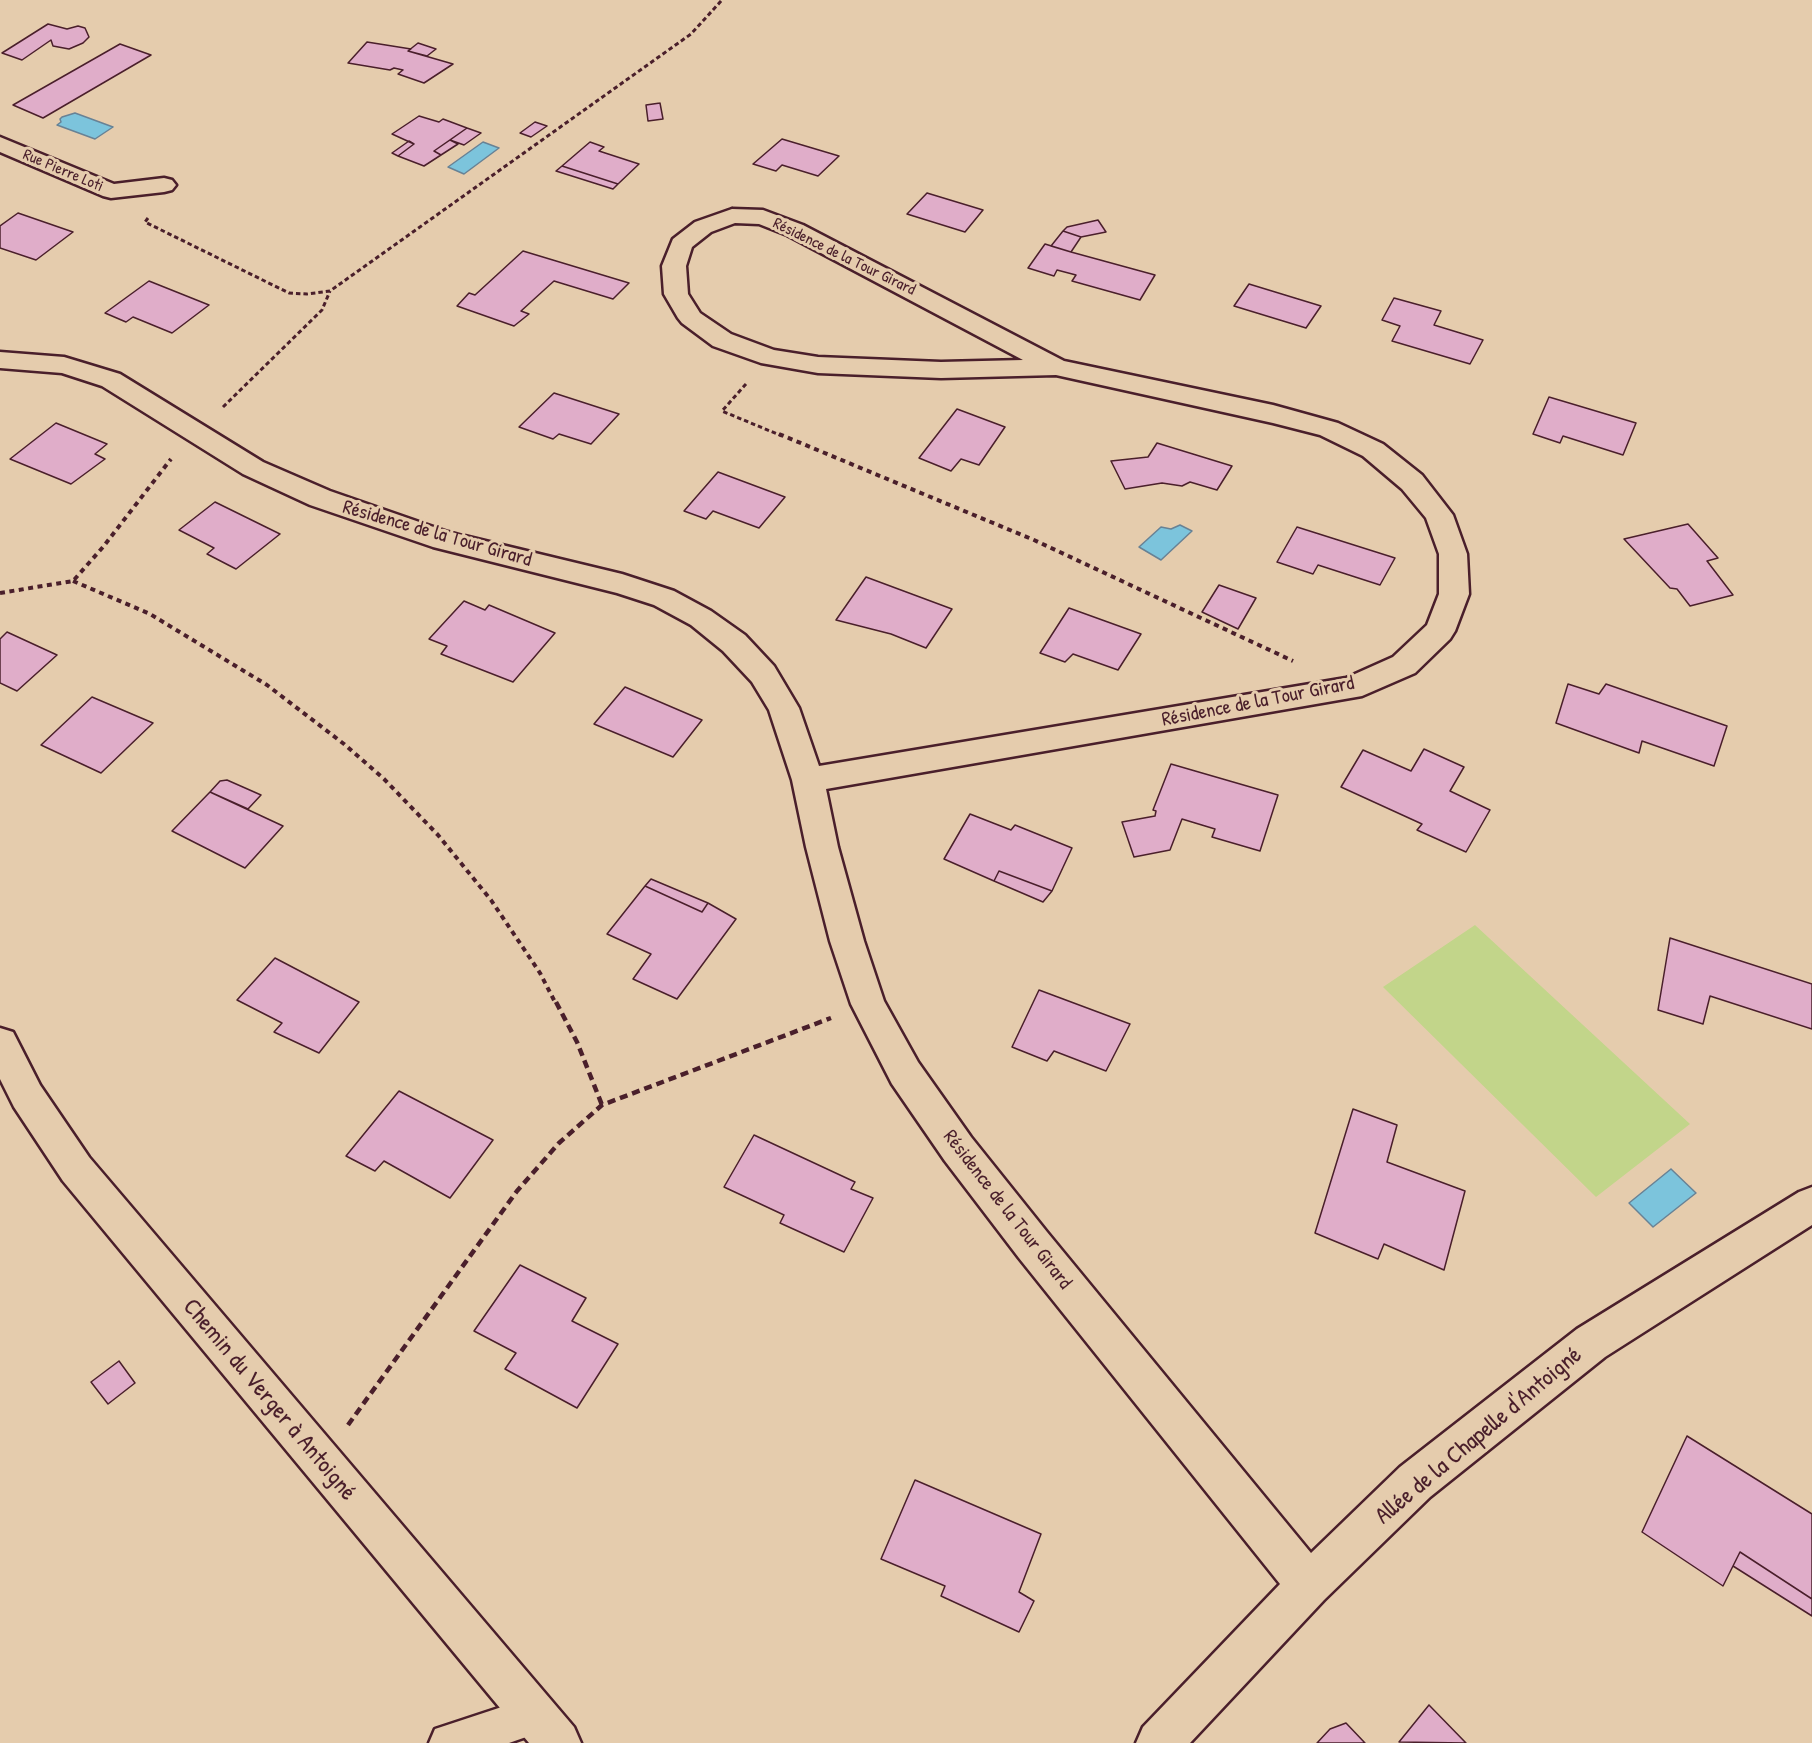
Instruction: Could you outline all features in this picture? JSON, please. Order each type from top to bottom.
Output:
[{"type":"street","name":"Rue Pierre Loti","points":[[0,144],[111,191],[164,185]]},
{"type":"street","name":"Résidence de la Tour Girard","points":[[808,780],[1351,688],[1404,665],[1440,631],[1454,594],[1453,554],[1439,515],[1413,482],[1373,450],[1329,429],[1056,367],[942,370],[818,365],[770,357],[722,340],[691,318],[676,294],[674,266],[681,244],[703,227],[732,216],[763,217],[795,230],[1056,367]]},
{"type":"street","name":"Résidence de la Tour Girard","points":[[0,360],[64,365],[111,380],[253,468],[320,498],[443,540],[622,584],[664,598],[701,618],[734,643],[763,674],[784,708],[808,780],[822,847],[847,941],[868,1004],[905,1073],[958,1149],[1309,1585]]},
{"type":"street","name":"Chemin du Verger à Antoigné","points":[[0,1043],[27,1096],[76,1169],[547,1729]]},
{"type":"street","name":"Allée de la Chapelle d'Antoigné","points":[[1159,1743],[1309,1585],[1415,1482],[1591,1343],[1812,1203]]},
{"type":"lane","points":[[449,1743],[547,1729]]},
{"type":"path","points":[[164,185],[146,222],[289,293],[307,294],[330,291],[691,34],[722,0]]},
{"type":"path","points":[[770,357],[722,411],[1035,540],[1351,688]]},
{"type":"path","points":[[73,581],[150,614],[267,685],[344,744],[384,780],[438,835],[497,909],[540,973],[577,1042],[602,1105]]},
{"type":"path","points":[[321,1462],[517,1191],[559,1143],[602,1105],[868,1004]]},
{"type":"green space","points":[[1475,925],[1690,1124],[1596,1197],[1383,987]]},
{"type":"water","points":[[75,113],[113,127],[95,139],[57,125],[61,122],[62,117]]},
{"type":"water","points":[[483,142],[499,148],[464,174],[448,167]]},
{"type":"water","points":[[1180,525],[1192,531],[1161,560],[1139,547],[1161,527],[1171,529]]},
{"type":"water","points":[[1671,1169],[1696,1193],[1653,1227],[1629,1203]]},
{"type":"building","points":[[48,24],[67,29],[78,26],[85,28],[89,37],[83,43],[69,49],[53,46],[51,40],[22,60],[2,53]]},
{"type":"building","points":[[367,42],[411,49],[408,51],[453,64],[424,83],[398,74],[403,70],[348,63]]},
{"type":"building","points":[[418,43],[436,49],[427,56],[408,51]]},
{"type":"building","points":[[120,44],[151,55],[43,118],[13,105]]},
{"type":"building","points":[[660,103],[663,119],[648,121],[646,105]]},
{"type":"building","points":[[419,116],[439,122],[443,119],[467,128],[434,151],[441,155],[424,166],[398,156],[414,144],[392,134]]},
{"type":"building","points":[[535,122],[547,126],[531,137],[520,133]]},
{"type":"building","points":[[467,128],[481,133],[464,145],[450,140]]},
{"type":"building","points":[[782,139],[839,156],[818,176],[782,165],[776,171],[753,164]]},
{"type":"building","points":[[450,140],[458,144],[441,155],[434,151]]},
{"type":"building","points":[[409,141],[414,144],[398,156],[392,153]]},
{"type":"building","points":[[590,142],[604,147],[599,151],[639,164],[618,184],[562,166]]},
{"type":"building","points":[[562,166],[618,184],[613,189],[556,171]]},
{"type":"building","points":[[927,193],[983,210],[965,232],[907,214]]},
{"type":"building","points":[[18,213],[73,232],[36,260],[0,248],[0,226]]},
{"type":"building","points":[[1098,220],[1106,232],[1081,237],[1063,231],[1067,227]]},
{"type":"building","points":[[1063,231],[1081,237],[1071,252],[1051,246]]},
{"type":"building","points":[[1045,244],[1155,275],[1140,300],[1072,281],[1076,275],[1057,270],[1054,276],[1028,268]]},
{"type":"building","points":[[523,251],[629,283],[613,299],[554,281],[521,311],[529,314],[514,326],[457,306],[469,293],[475,295]]},
{"type":"building","points":[[149,281],[209,305],[172,333],[133,317],[126,322],[105,313]]},
{"type":"building","points":[[1249,284],[1321,306],[1306,328],[1234,306]]},
{"type":"building","points":[[1394,298],[1441,311],[1434,325],[1483,340],[1470,364],[1392,341],[1400,326],[1382,320]]},
{"type":"building","points":[[554,393],[619,414],[591,444],[559,434],[553,439],[519,427]]},
{"type":"building","points":[[1549,397],[1636,423],[1623,455],[1563,436],[1560,443],[1533,434]]},
{"type":"building","points":[[957,409],[1005,427],[979,465],[961,459],[951,471],[919,458]]},
{"type":"building","points":[[56,423],[107,444],[95,454],[105,459],[71,484],[10,459]]},
{"type":"building","points":[[1157,443],[1232,466],[1217,490],[1190,482],[1182,486],[1162,483],[1125,489],[1111,461],[1148,457]]},
{"type":"building","points":[[718,472],[785,497],[759,528],[713,511],[706,519],[684,511]]},
{"type":"building","points":[[215,502],[280,534],[236,569],[207,554],[214,548],[179,530]]},
{"type":"building","points":[[1688,524],[1718,558],[1707,561],[1733,595],[1690,606],[1677,589],[1670,588],[1624,539]]},
{"type":"building","points":[[1297,527],[1395,558],[1380,585],[1318,565],[1313,574],[1277,562]]},
{"type":"building","points":[[866,577],[952,609],[926,648],[891,634],[836,620]]},
{"type":"building","points":[[1219,585],[1256,598],[1238,629],[1202,612]]},
{"type":"building","points":[[464,601],[485,610],[489,605],[555,633],[513,682],[441,654],[447,646],[429,639]]},
{"type":"building","points":[[1069,608],[1141,634],[1118,670],[1073,654],[1065,662],[1040,653]]},
{"type":"building","points":[[7,632],[57,655],[17,691],[0,683],[0,639]]},
{"type":"building","points":[[1568,684],[1599,694],[1606,684],[1727,726],[1714,766],[1642,741],[1639,753],[1556,723]]},
{"type":"building","points":[[625,687],[702,720],[673,757],[594,724]]},
{"type":"building","points":[[92,697],[153,723],[101,773],[41,745]]},
{"type":"building","points":[[1424,749],[1464,767],[1450,791],[1490,810],[1466,852],[1417,830],[1422,824],[1341,787],[1363,750],[1411,771]]},
{"type":"building","points":[[1171,764],[1278,795],[1260,851],[1212,837],[1215,829],[1182,819],[1170,850],[1134,857],[1122,822],[1155,816],[1156,811],[1153,810]]},
{"type":"building","points":[[227,780],[261,795],[248,809],[210,792],[220,781]]},
{"type":"building","points":[[210,792],[283,826],[245,868],[172,831]]},
{"type":"building","points":[[970,814],[1011,830],[1015,825],[1072,848],[1052,891],[999,871],[994,881],[944,859]]},
{"type":"building","points":[[999,871],[1052,891],[1043,902],[994,881]]},
{"type":"building","points":[[651,879],[708,903],[702,912],[645,886]]},
{"type":"building","points":[[645,886],[702,912],[708,903],[736,919],[677,999],[633,979],[651,954],[607,934]]},
{"type":"building","points":[[1670,938],[1812,984],[1812,1029],[1710,996],[1703,1024],[1658,1010]]},
{"type":"building","points":[[275,958],[359,1002],[319,1053],[274,1032],[282,1023],[237,1000]]},
{"type":"building","points":[[1039,990],[1130,1024],[1106,1071],[1054,1051],[1047,1061],[1012,1047]]},
{"type":"building","points":[[399,1091],[493,1140],[450,1198],[384,1161],[375,1171],[346,1156]]},
{"type":"building","points":[[1353,1109],[1397,1125],[1387,1162],[1465,1191],[1444,1270],[1384,1244],[1378,1259],[1315,1233]]},
{"type":"building","points":[[754,1135],[855,1182],[851,1189],[873,1198],[844,1252],[780,1223],[784,1215],[724,1187]]},
{"type":"building","points":[[520,1265],[586,1298],[572,1321],[618,1344],[577,1408],[505,1369],[516,1353],[474,1331]]},
{"type":"building","points":[[119,1361],[135,1383],[108,1404],[91,1382]]},
{"type":"building","points":[[1687,1436],[1812,1514],[1812,1599],[1740,1552],[1723,1586],[1642,1532]]},
{"type":"building","points":[[915,1480],[1041,1534],[1019,1592],[1034,1601],[1019,1632],[941,1596],[945,1586],[881,1559]]},
{"type":"building","points":[[1740,1552],[1812,1599],[1812,1616],[1733,1566]]},
{"type":"building","points":[[1429,1705],[1466,1743],[1399,1742]]},
{"type":"building","points":[[1346,1723],[1365,1743],[1317,1743],[1330,1729]]}]
